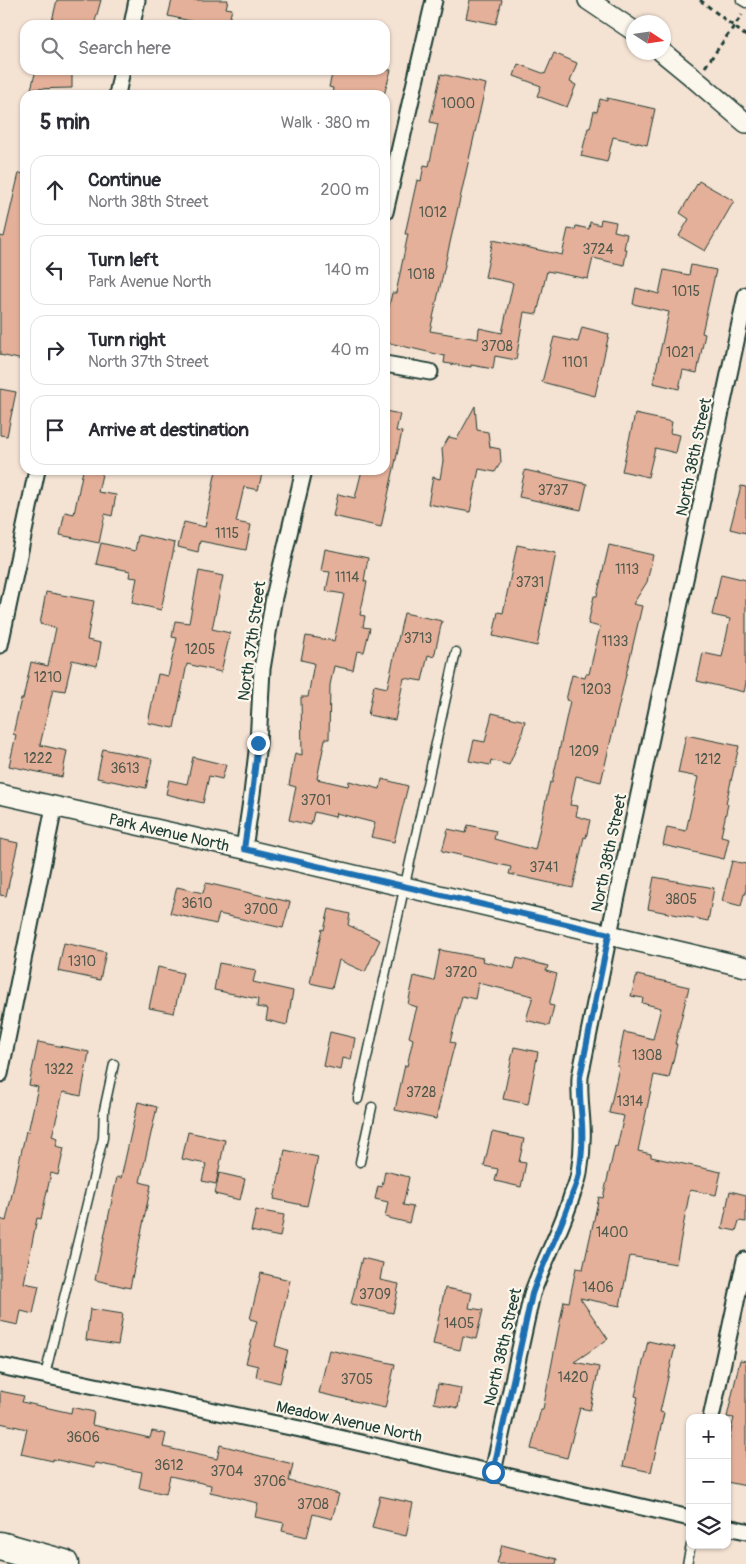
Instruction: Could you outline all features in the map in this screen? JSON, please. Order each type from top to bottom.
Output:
[{"type":"highway","points":[[0,1546],[64,1564]]},
{"type":"street","points":[[133,20],[137,0]]},
{"type":"street","points":[[390,190],[434,0]]},
{"type":"street","points":[[588,0],[626,26]]},
{"type":"street","points":[[671,59],[746,123]]},
{"type":"street","points":[[118,90],[121,75]]},
{"type":"street","name":"North 38th Street","points":[[493,1472],[532,1294],[540,1271],[554,1245],[579,1175],[582,1146],[580,1077],[746,295]]},
{"type":"street","points":[[390,365],[430,372]]},
{"type":"street","points":[[0,645],[36,475]]},
{"type":"street","name":"North 37th Street","points":[[244,849],[257,752],[262,669],[274,598],[303,475]]},
{"type":"street","name":"Park Avenue North","points":[[0,794],[244,849],[746,967]]},
{"type":"street","points":[[0,1074],[54,807]]},
{"type":"street","points":[[712,1414],[745,1260]]},
{"type":"street","name":"Meadow Avenue North","points":[[0,1366],[281,1425],[686,1517]]},
{"type":"street","points":[[731,1527],[746,1531]]},
{"type":"lane","points":[[741,0],[746,3]]},
{"type":"lane","points":[[358,1099],[456,652]]},
{"type":"lane","points":[[45,1375],[103,1138],[104,1110],[114,1064]]},
{"type":"lane","points":[[360,1162],[372,1107]]},
{"type":"lane","points":[[687,1564],[691,1549]]},
{"type":"path","points":[[700,0],[736,25],[746,36]]},
{"type":"path","points":[[717,50],[736,25]]},
{"type":"building","points":[[57,0],[101,0],[95,20],[52,20]]},
{"type":"building","points":[[172,0],[228,0],[226,8],[232,9],[229,20],[186,20],[168,16]]},
{"type":"building","points":[[470,0],[502,0],[496,24],[466,18]]},
{"type":"building","points":[[554,53],[577,63],[570,82],[576,85],[567,107],[537,96],[541,86],[514,76],[518,64],[545,74]]},
{"type":"building","points":[[441,74],[486,84],[430,331],[478,339],[479,328],[502,333],[513,283],[485,277],[493,240],[562,255],[568,229],[575,230],[576,226],[589,229],[590,222],[600,225],[601,219],[616,222],[614,231],[627,234],[624,249],[627,249],[624,265],[593,258],[588,279],[547,271],[537,314],[524,312],[516,360],[495,356],[493,369],[444,363],[445,356],[390,343],[390,302],[392,293],[396,293],[408,234],[405,234],[417,180],[421,181],[424,165],[429,166],[438,124],[430,122]]},
{"type":"building","points":[[35,75],[72,75],[72,88],[31,89]]},
{"type":"building","points":[[332,75],[390,75],[385,90],[333,90],[333,88],[329,87]]},
{"type":"building","points":[[607,98],[655,109],[647,145],[613,137],[607,162],[581,156],[594,111],[597,112],[600,99],[607,101]]},
{"type":"building","points":[[20,173],[20,359],[0,355],[0,236],[4,237]]},
{"type":"building","points":[[699,181],[734,201],[705,251],[679,236],[689,219],[680,213]]},
{"type":"building","points":[[691,265],[716,270],[702,333],[705,334],[697,373],[683,370],[679,389],[653,383],[669,312],[633,304],[636,288],[659,294],[664,270],[689,275]]},
{"type":"building","points":[[582,327],[609,334],[595,396],[542,382],[554,337],[578,342]]},
{"type":"building","points":[[0,389],[16,392],[7,436],[0,435]]},
{"type":"building","points":[[475,406],[477,430],[488,432],[490,447],[500,449],[501,462],[495,472],[479,469],[470,512],[428,504],[433,477],[440,479],[443,461],[442,449],[449,437],[457,439]]},
{"type":"building","points":[[390,412],[400,414],[396,431],[402,432],[381,527],[333,516],[338,494],[355,498],[361,475],[390,475]]},
{"type":"building","points":[[635,414],[672,422],[670,433],[680,435],[676,453],[655,448],[648,477],[622,471]]},
{"type":"building","points":[[525,470],[587,484],[581,510],[519,497]]},
{"type":"building","points":[[82,475],[102,475],[98,492],[116,495],[112,516],[105,514],[99,543],[60,535],[65,512],[74,514]]},
{"type":"building","points":[[215,475],[262,475],[258,490],[244,487],[236,522],[251,525],[246,550],[200,541],[198,552],[178,547],[184,522],[205,527]]},
{"type":"building","points":[[741,486],[746,487],[746,533],[730,529]]},
{"type":"building","points":[[138,535],[175,543],[161,610],[132,603],[137,578],[129,577],[130,571],[96,564],[101,543],[135,551]]},
{"type":"building","points":[[517,545],[556,553],[537,646],[493,636],[498,612],[503,613]]},
{"type":"building","points":[[609,545],[653,555],[647,582],[633,604],[642,606],[601,782],[576,776],[570,805],[578,806],[576,816],[590,820],[586,838],[584,837],[573,888],[509,874],[511,867],[442,851],[448,829],[466,833],[468,825],[496,831],[494,839],[535,850],[570,701],[566,700],[572,675],[585,678],[586,674],[589,674],[600,627],[588,624],[594,596],[597,596]]},
{"type":"building","points":[[325,549],[368,558],[364,581],[367,582],[360,615],[365,616],[363,627],[370,628],[364,652],[357,651],[353,670],[334,666],[330,685],[329,739],[325,739],[317,779],[348,786],[349,781],[380,789],[382,779],[408,786],[394,842],[371,837],[375,823],[336,813],[335,817],[314,812],[311,825],[289,820],[296,787],[289,785],[295,753],[302,755],[301,697],[308,697],[314,663],[301,660],[306,636],[334,641],[344,594],[326,591],[330,572],[321,571]]},
{"type":"building","points":[[199,571],[223,576],[212,629],[230,633],[221,672],[187,664],[174,728],[148,723],[158,674],[168,676],[177,638],[172,637],[175,621],[189,623]]},
{"type":"building","points":[[721,574],[746,580],[746,683],[744,692],[697,681],[703,653],[722,657],[730,619],[712,615]]},
{"type":"building","points":[[46,592],[94,601],[87,640],[101,643],[97,666],[72,660],[65,691],[53,689],[40,745],[67,751],[62,777],[9,766],[16,735],[13,734],[31,662],[48,666],[56,628],[40,624]]},
{"type":"building","points":[[404,613],[442,621],[434,657],[428,655],[422,681],[404,678],[395,720],[368,715],[374,685],[387,688]]},
{"type":"building","points":[[492,713],[525,721],[521,737],[509,765],[491,760],[490,765],[469,761],[474,740],[485,742]]},
{"type":"building","points":[[686,735],[739,746],[726,803],[728,804],[721,836],[729,838],[724,859],[663,845],[667,827],[686,831],[698,777],[678,773]]},
{"type":"building","points":[[103,749],[152,759],[146,788],[97,778]]},
{"type":"building","points":[[193,757],[226,765],[222,779],[209,776],[203,803],[166,794],[169,780],[187,784]]},
{"type":"building","points":[[0,839],[18,843],[6,896],[0,895]]},
{"type":"building","points":[[732,861],[746,864],[746,894],[744,894],[741,906],[722,901]]},
{"type":"building","points":[[654,877],[714,888],[708,921],[648,909]]},
{"type":"building","points":[[206,883],[290,902],[283,928],[219,914],[216,924],[170,913],[177,887],[203,893]]},
{"type":"building","points":[[329,909],[350,914],[348,925],[380,940],[365,972],[339,960],[332,988],[310,983],[322,929],[324,930]]},
{"type":"building","points":[[64,943],[106,952],[100,980],[58,971]]},
{"type":"building","points":[[440,950],[483,958],[482,961],[514,969],[517,958],[548,966],[546,971],[557,974],[549,1005],[554,1006],[549,1026],[526,1020],[533,996],[478,983],[475,999],[462,996],[450,1042],[455,1043],[436,1119],[395,1110],[413,1039],[409,1037],[417,1007],[408,1004],[414,976],[434,981]]},
{"type":"building","points":[[219,963],[256,970],[253,982],[293,991],[287,1025],[266,1020],[268,1009],[257,1007],[258,999],[214,990]]},
{"type":"building","points":[[158,967],[183,973],[174,1013],[149,1008]]},
{"type":"building","points":[[637,975],[689,987],[669,1078],[654,1075],[638,1151],[651,1154],[651,1157],[721,1172],[716,1195],[690,1190],[676,1264],[630,1256],[620,1306],[580,1298],[608,1339],[574,1362],[599,1367],[590,1410],[580,1408],[567,1458],[531,1449],[541,1409],[543,1409],[564,1301],[569,1302],[576,1268],[583,1269],[599,1197],[603,1198],[624,1116],[609,1113],[624,1032],[653,1039],[661,1008],[642,1003],[643,998],[631,996]]},
{"type":"building","points":[[330,1032],[355,1038],[351,1060],[343,1058],[341,1070],[323,1066]]},
{"type":"building","points":[[38,1042],[89,1052],[81,1096],[63,1092],[52,1136],[58,1138],[56,1146],[64,1148],[58,1175],[51,1173],[41,1219],[37,1218],[24,1283],[39,1286],[33,1314],[21,1311],[18,1325],[0,1321],[0,1219],[6,1221],[38,1087],[29,1085]]},
{"type":"building","points":[[514,1047],[538,1052],[528,1104],[503,1099]]},
{"type":"building","points":[[138,1102],[157,1107],[140,1182],[151,1185],[130,1288],[95,1280],[117,1177],[121,1178]]},
{"type":"building","points":[[188,1132],[225,1140],[216,1184],[202,1181],[206,1164],[182,1159]]},
{"type":"building","points":[[492,1132],[524,1139],[519,1162],[526,1163],[521,1187],[495,1181],[498,1169],[484,1166]]},
{"type":"building","points":[[285,1150],[318,1157],[307,1206],[274,1199]]},
{"type":"building","points":[[385,1171],[409,1177],[403,1205],[413,1207],[409,1223],[385,1217],[388,1202],[375,1199],[378,1186],[382,1187]]},
{"type":"building","points":[[219,1173],[245,1179],[240,1200],[215,1194]]},
{"type":"building","points":[[730,1191],[746,1195],[746,1222],[739,1221],[736,1231],[722,1228]]},
{"type":"building","points":[[256,1210],[284,1215],[280,1237],[251,1231]]},
{"type":"building","points":[[362,1258],[383,1263],[380,1280],[399,1284],[393,1313],[351,1304]]},
{"type":"building","points":[[261,1273],[290,1280],[275,1346],[288,1350],[280,1383],[256,1377],[258,1366],[246,1363],[257,1321],[250,1319]]},
{"type":"building","points":[[445,1288],[472,1293],[469,1308],[483,1310],[476,1339],[463,1336],[460,1350],[433,1344]]},
{"type":"building","points":[[90,1309],[123,1314],[118,1345],[86,1340]]},
{"type":"building","points":[[648,1341],[675,1347],[660,1412],[664,1413],[651,1472],[623,1466],[638,1397],[635,1396]]},
{"type":"building","points":[[329,1350],[395,1364],[385,1408],[319,1393]]},
{"type":"building","points":[[740,1360],[746,1361],[746,1486],[731,1483],[731,1431],[734,1418],[731,1418],[731,1414],[728,1414]]},
{"type":"building","points":[[438,1384],[461,1388],[458,1408],[434,1403]]},
{"type":"building","points":[[0,1391],[24,1396],[22,1402],[71,1413],[72,1407],[94,1412],[92,1425],[150,1438],[152,1431],[166,1434],[163,1447],[217,1459],[220,1445],[293,1464],[289,1481],[339,1494],[332,1519],[313,1514],[307,1537],[282,1531],[284,1523],[255,1517],[258,1503],[210,1492],[211,1485],[170,1476],[166,1494],[139,1488],[142,1472],[95,1463],[94,1468],[21,1454],[27,1429],[0,1423]]},
{"type":"building","points":[[380,1496],[413,1503],[406,1536],[372,1528]]},
{"type":"building","points":[[502,1545],[557,1559],[556,1564],[497,1564]]},
{"type":"route","points":[[258,743],[244,849],[609,934],[580,1077],[582,1146],[579,1175],[568,1210],[554,1245],[540,1271],[532,1294],[493,1472]]}]
